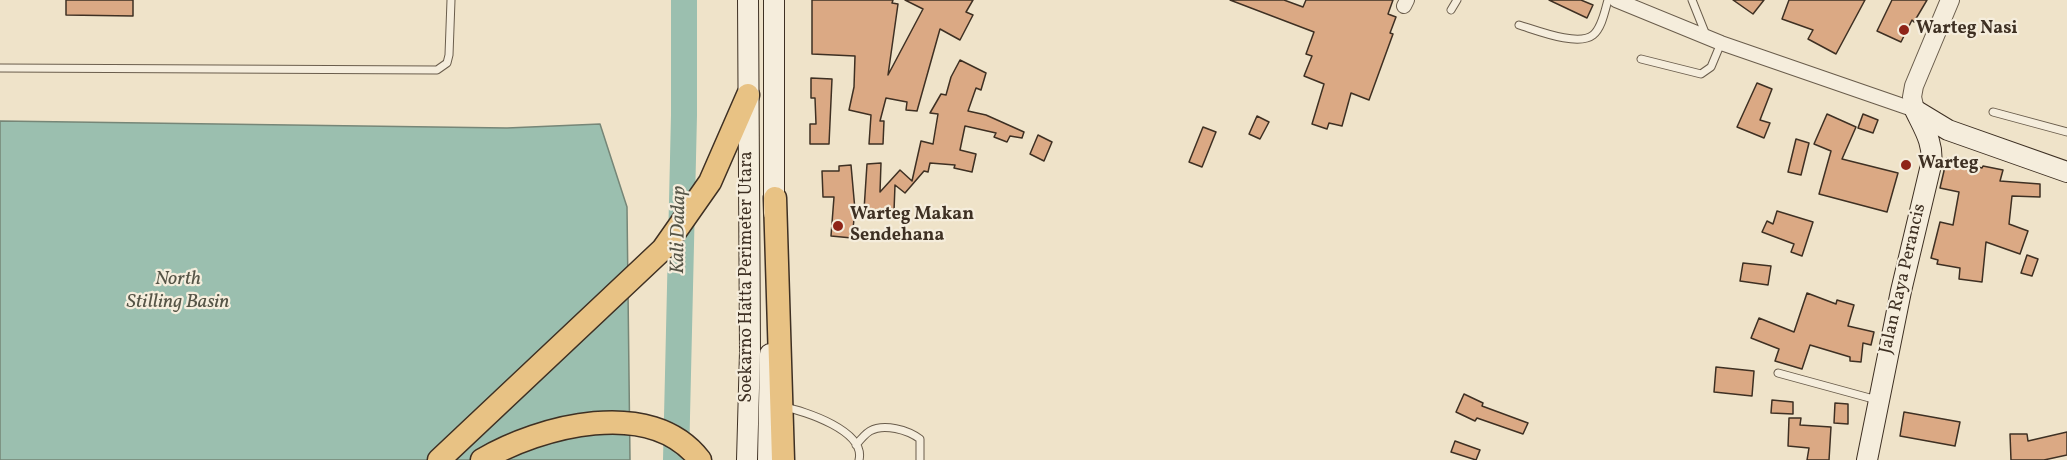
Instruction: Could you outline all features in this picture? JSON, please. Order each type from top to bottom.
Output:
[{"type":"main road","name":"Soekarno Hatta Perimeter Utara","points":[[747,460],[750,352],[748,0]]},
{"type":"main road","points":[[774,0],[775,198],[783,460]]},
{"type":"main road","points":[[439,460],[663,249],[710,182],[748,95]]},
{"type":"main road","points":[[1915,110],[1948,130],[2067,172]]},
{"type":"main road","points":[[1915,110],[1933,151],[1946,142],[1968,137]]},
{"type":"main road","name":"Jalan Raya Perancis","points":[[1867,460],[1877,400],[1933,151]]},
{"type":"main road","points":[[768,460],[775,198]]},
{"type":"main road","points":[[482,460],[504,447],[537,434],[571,426],[604,422],[651,429],[696,455]]},
{"type":"street","points":[[1616,0],[1721,43],[1915,110]]},
{"type":"street","points":[[1915,110],[1912,98],[1914,86],[1950,0]]},
{"type":"lane","points":[[0,68],[437,70],[447,63],[449,55],[451,0]]},
{"type":"lane","points":[[1451,10],[1457,0]]},
{"type":"lane","points":[[1519,25],[1565,38],[1584,40],[1594,34],[1608,0]]},
{"type":"lane","points":[[1692,0],[1706,35]]},
{"type":"lane","points":[[1641,59],[1701,74],[1711,67],[1721,43]]},
{"type":"lane","points":[[1993,112],[2067,132]]},
{"type":"lane","points":[[1778,373],[1877,400]]},
{"type":"lane","points":[[782,406],[808,411],[834,424],[856,444],[860,454],[859,460]]},
{"type":"lane","points":[[856,444],[870,431],[880,428],[903,430],[920,439],[920,460]]},
{"type":"water","name":"North Stilling Basin","points":[[0,121],[507,128],[600,124],[627,207],[630,460],[0,460]]},
{"type":"building","points":[[66,0],[133,0],[133,16],[66,15]]},
{"type":"building","points":[[812,0],[893,0],[892,3],[898,4],[888,75],[923,9],[905,0],[973,0],[966,12],[973,15],[960,40],[940,29],[917,111],[906,110],[907,102],[886,98],[880,121],[884,121],[883,144],[869,144],[871,115],[849,110],[854,87],[855,56],[812,54]]},
{"type":"building","points":[[1230,0],[1284,0],[1303,7],[1306,0],[1393,0],[1388,14],[1396,17],[1390,33],[1393,34],[1369,100],[1351,93],[1342,126],[1329,123],[1327,129],[1312,124],[1324,84],[1304,76],[1312,56],[1306,54],[1314,32]]},
{"type":"building","points":[[1549,0],[1581,0],[1593,5],[1587,18]]},
{"type":"building","points":[[1733,0],[1764,0],[1753,14]]},
{"type":"building","points":[[1789,0],[1865,0],[1836,54],[1808,39],[1813,30],[1782,19]]},
{"type":"building","points":[[1892,0],[1927,0],[1914,22],[1912,20],[1901,42],[1877,31]]},
{"type":"building","points":[[960,60],[986,73],[981,90],[976,88],[968,111],[986,115],[1024,132],[1022,138],[1010,136],[1007,142],[994,137],[996,133],[965,126],[960,150],[976,154],[972,172],[954,168],[955,165],[930,163],[928,172],[924,171],[905,193],[895,185],[894,211],[864,210],[867,164],[881,163],[880,192],[900,170],[912,181],[921,141],[933,144],[938,114],[930,113],[941,94],[946,95],[951,77]]},
{"type":"building","points":[[811,78],[832,79],[829,144],[810,144],[810,124],[816,124],[815,98],[811,98]]},
{"type":"building","points":[[1757,83],[1772,89],[1760,120],[1770,123],[1764,138],[1737,127]]},
{"type":"building","points":[[1827,114],[1856,127],[1842,159],[1898,173],[1887,212],[1819,194],[1831,151],[1814,144]]},
{"type":"building","points":[[1863,114],[1878,120],[1873,133],[1858,128]]},
{"type":"building","points":[[1257,116],[1269,122],[1260,139],[1249,134]]},
{"type":"building","points":[[1203,127],[1216,132],[1202,167],[1189,162]]},
{"type":"building","points":[[1038,135],[1052,142],[1044,161],[1030,154]]},
{"type":"building","points":[[1796,139],[1809,143],[1801,175],[1788,172]]},
{"type":"building","points":[[1947,158],[1982,168],[1983,166],[2003,170],[2000,181],[2040,184],[2040,197],[2012,196],[2009,224],[2028,231],[2020,254],[1986,242],[1982,282],[1959,279],[1960,268],[1937,264],[1938,260],[1931,258],[1940,222],[1953,225],[1959,192],[1940,188]]},
{"type":"building","points":[[851,165],[855,210],[852,238],[831,236],[834,197],[823,197],[822,171],[839,171],[839,166]]},
{"type":"building","points":[[1777,211],[1813,222],[1802,256],[1791,252],[1794,244],[1762,232],[1767,221],[1773,224]]},
{"type":"building","points":[[2027,255],[2038,259],[2032,276],[2021,273]]},
{"type":"building","points":[[1743,263],[1771,266],[1768,285],[1740,281]]},
{"type":"building","points":[[1807,293],[1836,304],[1837,300],[1854,305],[1848,326],[1874,332],[1871,345],[1863,343],[1861,362],[1850,361],[1850,357],[1810,345],[1802,369],[1775,361],[1779,349],[1751,338],[1759,318],[1794,332]]},
{"type":"building","points":[[1716,367],[1754,371],[1752,396],[1714,392]]},
{"type":"building","points":[[1464,394],[1483,403],[1482,406],[1528,423],[1523,434],[1477,418],[1475,421],[1456,412]]},
{"type":"building","points":[[1772,400],[1793,402],[1793,414],[1771,413]]},
{"type":"building","points":[[1835,403],[1848,404],[1848,424],[1834,423]]},
{"type":"building","points":[[1904,412],[1960,422],[1955,446],[1900,436]]},
{"type":"building","points":[[1789,418],[1801,418],[1800,425],[1831,427],[1829,460],[1807,460],[1809,448],[1788,446]]},
{"type":"building","points":[[2067,432],[2067,455],[2044,460],[2011,460],[2010,434],[2027,434],[2028,441]]},
{"type":"building","points":[[1455,441],[1480,450],[1476,460],[1451,452]]},
{"type":"waterway","name":"Kali Dadap","points":[[676,460],[684,115],[684,0]]},
{"type":"place","name":"Warteg Nasi","points":[[1904,30]]},
{"type":"place","name":"Warteg","points":[[1906,165]]},
{"type":"place","name":"Warteg Makan Sendehana","points":[[838,226]]}]
